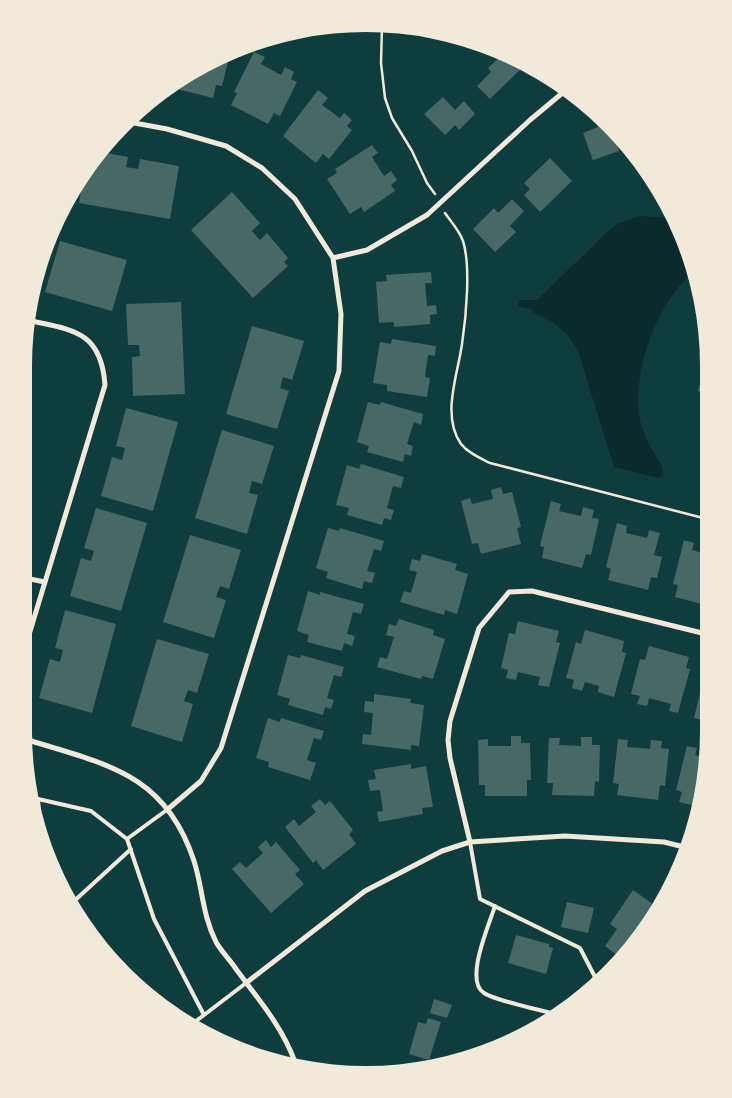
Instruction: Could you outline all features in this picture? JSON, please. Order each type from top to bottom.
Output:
[{"type":"street","points":[[333,258],[367,250],[427,215],[530,120],[560,95]]},
{"type":"street","points":[[137,124],[166,129],[226,146],[262,168],[295,199],[333,258],[341,314],[339,371],[221,748],[201,781],[168,809]]},
{"type":"street","points":[[32,625],[105,385],[103,364],[95,346],[74,330],[35,322]]},
{"type":"street","points":[[32,579],[45,582]]},
{"type":"street","points":[[470,842],[450,758],[448,740],[450,721],[479,628],[509,592],[532,591],[700,633]]},
{"type":"street","points":[[32,741],[106,764],[130,775],[149,789],[168,809],[179,825],[192,857],[207,923],[218,944],[280,1030],[293,1057]]},
{"type":"street","points":[[246,983],[366,891],[442,851],[470,842],[565,836],[664,842],[679,846]]},
{"type":"lane","points":[[40,799],[92,811],[128,839],[154,919],[204,1015]]},
{"type":"lane","points":[[128,839],[168,809]]},
{"type":"lane","points":[[470,842],[480,899],[580,948],[594,975]]},
{"type":"lane","points":[[77,899],[131,849]]},
{"type":"lane","points":[[495,906],[475,970],[475,982],[483,993],[547,1012]]},
{"type":"lane","points":[[198,1020],[246,983]]},
{"type":"path","points":[[382,33],[381,63],[388,107],[427,183],[435,194]]},
{"type":"path","points":[[444,212],[459,233],[465,251],[464,328],[452,415],[456,435],[462,445],[478,457],[490,462],[700,517]]},
{"type":"water","points":[[639,216],[665,217],[682,259],[688,278],[668,301],[658,320],[649,341],[639,384],[638,405],[641,424],[650,446],[663,468],[662,476],[658,478],[614,467],[578,351],[567,334],[552,322],[533,313],[531,309],[518,306],[520,300],[537,300],[609,230],[620,223]]},
{"type":"building","points":[[254,52],[265,57],[261,64],[281,75],[285,67],[294,72],[291,79],[297,82],[280,116],[274,113],[268,124],[231,105],[237,93],[234,92]]},
{"type":"building","points":[[497,59],[520,70],[490,99],[477,86],[491,72],[488,68]]},
{"type":"building","points":[[228,63],[222,86],[216,85],[213,98],[180,90],[199,77]]},
{"type":"building","points":[[318,90],[328,98],[322,105],[340,118],[344,113],[352,120],[347,126],[352,130],[329,159],[323,154],[316,163],[283,136]]},
{"type":"building","points":[[443,97],[455,110],[464,101],[475,114],[459,130],[455,125],[445,135],[424,114]]},
{"type":"building","points":[[598,127],[617,146],[619,151],[593,160],[583,133]]},
{"type":"building","points":[[372,145],[378,153],[372,157],[384,176],[391,171],[397,180],[391,185],[395,191],[364,212],[361,207],[350,214],[327,179],[337,173],[335,169]]},
{"type":"building","points":[[109,153],[128,157],[126,167],[138,169],[140,159],[179,166],[170,219],[79,203],[80,194]]},
{"type":"building","points":[[550,158],[572,181],[540,212],[524,195],[530,189],[524,183]]},
{"type":"building","points":[[232,192],[260,223],[252,231],[260,240],[267,233],[288,258],[284,262],[288,266],[253,298],[191,230]]},
{"type":"building","points":[[512,199],[524,211],[510,226],[516,232],[495,252],[473,229],[494,208],[498,213]]},
{"type":"building","points":[[60,241],[127,260],[112,311],[45,292]]},
{"type":"building","points":[[431,272],[432,283],[425,283],[427,306],[436,305],[437,314],[430,315],[430,324],[394,327],[394,322],[379,323],[376,282],[387,281],[386,275]]},
{"type":"building","points":[[181,302],[185,394],[133,396],[132,357],[140,356],[139,345],[128,345],[126,304]]},
{"type":"building","points":[[252,326],[304,341],[292,380],[283,377],[280,388],[289,391],[277,429],[226,414]]},
{"type":"building","points":[[392,339],[436,346],[435,356],[428,355],[425,377],[430,378],[427,397],[387,391],[387,385],[373,383],[380,342],[391,344]]},
{"type":"building","points":[[368,402],[380,405],[381,402],[423,414],[421,425],[414,422],[407,444],[413,446],[411,456],[405,454],[403,462],[367,452],[369,446],[357,442]]},
{"type":"building","points":[[126,408],[178,422],[153,511],[101,496],[112,457],[122,460],[125,448],[116,446]]},
{"type":"building","points":[[222,430],[274,446],[262,484],[252,481],[249,493],[258,495],[247,534],[195,518]]},
{"type":"building","points":[[361,464],[404,477],[401,488],[393,486],[387,508],[394,510],[391,520],[384,518],[382,525],[347,515],[349,508],[336,505],[347,465],[359,469]]},
{"type":"building","points":[[501,487],[503,494],[512,492],[521,527],[517,528],[521,544],[481,554],[478,543],[472,544],[461,501],[470,498],[472,504],[493,499],[491,490]]},
{"type":"building","points":[[551,501],[561,504],[559,511],[581,516],[583,507],[594,510],[592,518],[599,519],[591,555],[586,554],[582,568],[542,558],[544,547],[540,546]]},
{"type":"building","points":[[96,508],[147,523],[121,611],[70,596],[81,558],[91,561],[94,551],[84,548]]},
{"type":"building","points":[[617,523],[627,526],[626,533],[647,538],[649,530],[660,533],[654,555],[662,557],[657,578],[651,577],[648,590],[608,580],[611,569],[606,567]]},
{"type":"building","points":[[328,528],[339,531],[340,528],[384,541],[381,551],[374,549],[367,571],[375,573],[372,583],[364,581],[362,589],[326,578],[328,572],[316,568]]},
{"type":"building","points":[[190,535],[241,550],[229,589],[220,586],[216,597],[226,600],[214,638],[163,622]]},
{"type":"building","points":[[684,540],[694,543],[692,550],[700,552],[700,603],[675,597],[678,585],[673,584]]},
{"type":"building","points":[[422,554],[457,564],[455,570],[468,574],[457,614],[445,610],[444,615],[400,602],[404,591],[411,593],[417,572],[409,570],[412,559],[420,561]]},
{"type":"building","points":[[308,591],[320,595],[320,592],[364,604],[361,614],[353,612],[347,634],[355,636],[352,646],[344,643],[342,651],[307,642],[309,635],[297,631]]},
{"type":"building","points":[[65,610],[116,624],[92,713],[39,698],[50,659],[60,662],[63,650],[55,648]]},
{"type":"building","points":[[399,619],[434,630],[433,635],[445,639],[433,679],[422,676],[421,679],[377,667],[380,657],[387,659],[394,637],[386,635],[389,624],[396,626]]},
{"type":"building","points":[[518,621],[559,631],[556,642],[560,643],[549,687],[538,685],[540,677],[518,672],[516,680],[506,678],[508,670],[501,668],[509,633],[515,634]]},
{"type":"building","points":[[585,630],[624,641],[622,652],[626,653],[614,697],[598,692],[599,686],[585,682],[582,691],[572,688],[574,680],[566,678],[576,642],[581,644]]},
{"type":"building","points":[[157,639],[209,654],[197,693],[188,690],[184,701],[193,704],[182,742],[131,726]]},
{"type":"building","points":[[649,646],[689,657],[686,668],[690,669],[678,713],[669,711],[671,704],[649,698],[647,706],[637,704],[640,696],[631,694],[640,659],[645,660]]},
{"type":"building","points":[[288,655],[300,658],[301,655],[344,667],[341,677],[334,675],[327,698],[334,700],[331,709],[325,707],[323,715],[288,705],[290,699],[277,695]]},
{"type":"building","points":[[700,693],[700,720],[694,718]]},
{"type":"building","points":[[374,694],[411,699],[410,703],[424,705],[419,746],[411,745],[411,750],[362,744],[363,734],[371,735],[373,713],[364,712],[365,701],[374,702]]},
{"type":"building","points":[[268,718],[280,722],[281,718],[324,731],[321,740],[314,738],[307,760],[316,763],[310,780],[268,767],[269,762],[256,758]]},
{"type":"building","points":[[511,736],[521,736],[521,743],[530,743],[531,780],[527,780],[527,796],[485,796],[485,785],[479,785],[478,740],[488,739],[488,746],[511,746]]},
{"type":"building","points":[[581,737],[592,737],[592,745],[600,745],[599,782],[595,781],[594,796],[552,795],[553,783],[547,783],[549,738],[560,738],[559,745],[581,746]]},
{"type":"building","points":[[618,739],[628,740],[627,747],[650,749],[651,740],[662,741],[661,748],[669,749],[665,786],[660,785],[658,800],[617,795],[619,784],[613,783]]},
{"type":"building","points":[[687,746],[697,748],[695,755],[699,756],[697,776],[691,805],[679,802],[682,792],[676,790]]},
{"type":"building","points":[[411,764],[411,769],[426,766],[433,807],[422,808],[423,814],[379,822],[377,812],[383,811],[380,790],[370,791],[368,780],[376,779],[374,770]]},
{"type":"building","points":[[320,799],[325,805],[330,801],[353,830],[349,834],[356,844],[323,870],[316,860],[313,863],[285,827],[294,819],[299,826],[316,812],[311,806]]},
{"type":"building","points":[[266,840],[271,847],[276,842],[300,870],[295,874],[304,884],[271,913],[232,869],[240,862],[246,868],[263,853],[258,847]]},
{"type":"building","points":[[633,890],[652,903],[631,935],[615,954],[605,946],[617,929],[610,924]]},
{"type":"building","points":[[567,902],[594,908],[588,933],[561,927]]},
{"type":"building","points":[[516,935],[549,944],[549,947],[553,948],[546,974],[508,963]]},
{"type":"building","points":[[434,999],[452,1005],[447,1018],[430,1013]]},
{"type":"building","points":[[428,1018],[441,1022],[428,1060],[409,1054],[418,1022],[426,1024]]}]
